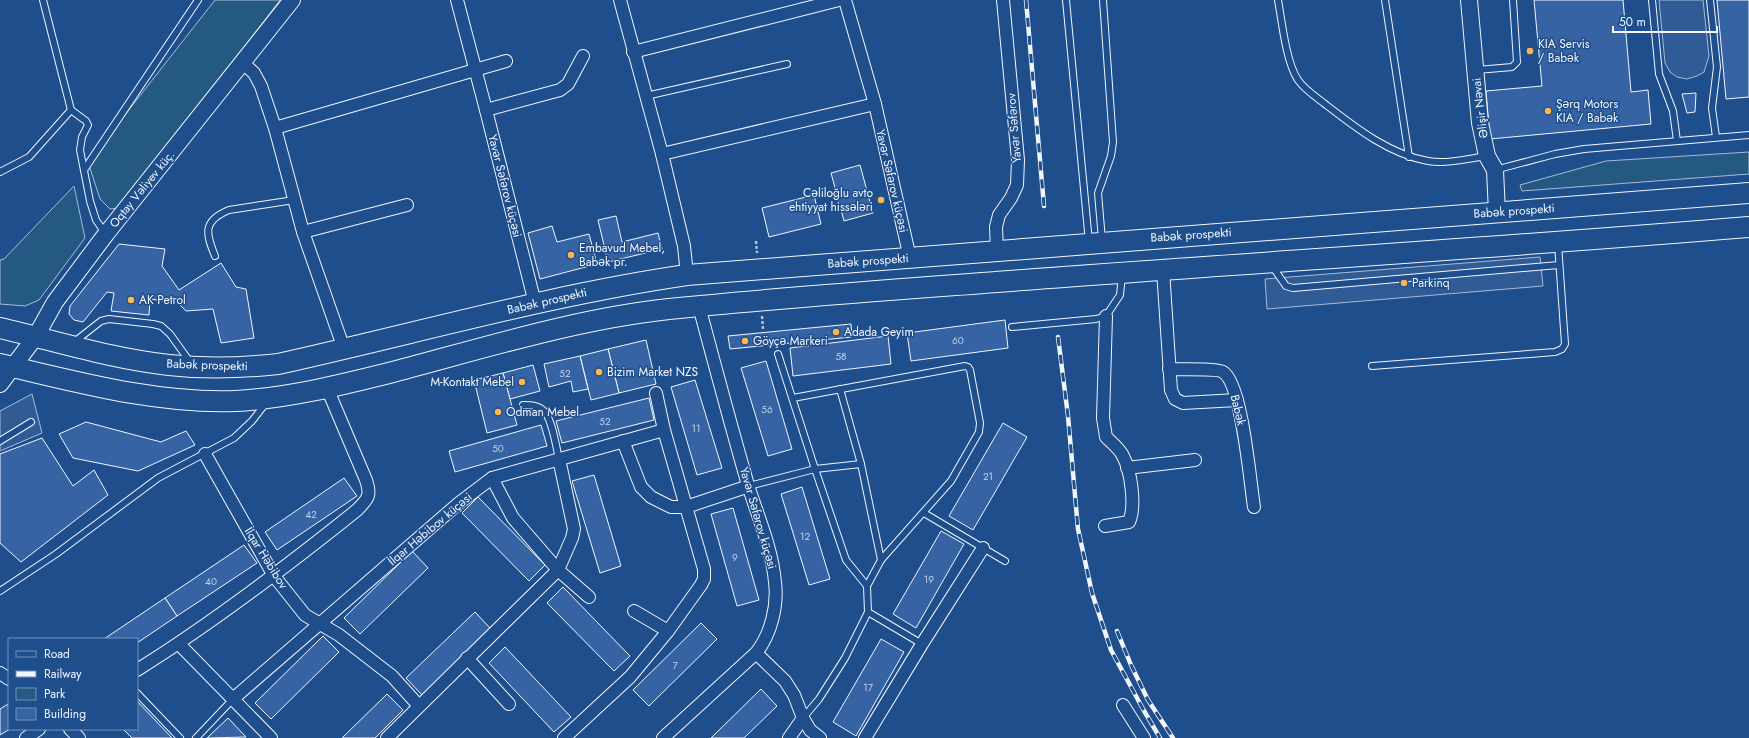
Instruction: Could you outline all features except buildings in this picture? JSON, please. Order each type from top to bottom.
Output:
[{"type":"main road","name":"Babək prospekti","points":[[0,328],[140,361],[194,367],[234,368],[278,364],[589,291],[687,275],[1749,193]]},
{"type":"main road","points":[[7,366],[134,394],[194,401],[236,401],[327,388],[594,321],[647,312],[699,306],[1122,273],[1558,243],[1749,227]]},
{"type":"street","name":"Oqtay Vəliyev küç.","points":[[0,384],[7,366],[36,336],[55,302],[106,234],[292,0]]},
{"type":"street","name":"Yavər Səfərov küçəsi","points":[[457,0],[535,303]]},
{"type":"street","points":[[620,0],[662,154],[684,246],[687,275]]},
{"type":"street","points":[[634,52],[839,0]]},
{"type":"street","name":"Yavər Səfərov küçəsi","points":[[845,0],[874,104],[910,258]]},
{"type":"street","name":"Yavər Səfərov","points":[[997,251],[996,227],[999,215],[1011,198],[1017,185],[1018,160],[1003,0]]},
{"type":"street","name":"Əlişir Nəvai","points":[[1469,0],[1480,123],[1487,156],[1495,170],[1497,213]]},
{"type":"street","points":[[486,110],[560,90],[568,84],[583,56]]},
{"type":"street","points":[[275,128],[506,61]]},
{"type":"street","points":[[243,63],[254,73],[261,86],[275,128],[303,232],[344,349]]},
{"type":"street","points":[[662,154],[874,104]]},
{"type":"street","points":[[303,232],[407,205]]},
{"type":"street","points":[[1163,270],[1169,369],[1171,390],[1175,399],[1183,403],[1237,400]]},
{"type":"street","name":"Yavər Səfərov küçəsi","points":[[663,738],[756,653],[764,642],[770,628],[774,606],[775,583],[770,552],[749,486],[699,306]]},
{"type":"street","points":[[1105,526],[1129,522],[1133,514],[1131,482],[1127,468],[1123,456],[1116,446],[1106,437],[1103,418],[1106,316]]},
{"type":"street","name":"Babək","points":[[1169,369],[1221,371],[1229,376],[1240,407],[1254,507]]},
{"type":"street","points":[[138,669],[179,644],[274,576],[357,510],[367,500],[370,490],[327,388]]},
{"type":"street","points":[[564,738],[630,677],[668,631],[702,585],[704,579],[704,570],[664,430],[656,393]]},
{"type":"street","name":"İlqar Həbibov küçəsi","points":[[234,698],[459,503],[492,478],[559,458],[664,430]]},
{"type":"street","points":[[623,441],[641,487],[652,496],[672,507],[686,507],[749,486]]},
{"type":"street","name":"İlqar Həbibov","points":[[205,454],[274,576],[305,615],[339,635],[392,676],[419,706]]},
{"type":"street","points":[[387,738],[558,570],[572,538],[574,529],[559,458]]},
{"type":"street","points":[[1127,468],[1195,460]]},
{"type":"street","points":[[492,478],[513,518],[558,570],[589,597]]},
{"type":"street","points":[[865,738],[983,548]]},
{"type":"street","points":[[634,611],[668,631]]},
{"type":"street","points":[[179,644],[234,698],[271,738]]},
{"type":"street","points":[[756,653],[785,681],[794,695],[803,718],[810,730],[820,738]]},
{"type":"street","points":[[467,658],[509,704]]},
{"type":"street","points":[[0,673],[8,679]]},
{"type":"street","points":[[1123,705],[1144,738]]},
{"type":"street","points":[[789,738],[803,718]]},
{"type":"street","points":[[26,738],[38,730]]},
{"type":"street","points":[[71,730],[79,738]]},
{"type":"lane","points":[[43,0],[71,110],[86,121],[88,125],[82,137],[80,150],[90,201],[96,220],[106,234]]},
{"type":"lane","points":[[84,170],[198,0]]},
{"type":"lane","points":[[1066,0],[1096,243]]},
{"type":"lane","points":[[1096,243],[1098,193],[1111,156],[1113,142],[1103,0]]},
{"type":"lane","points":[[1278,0],[1290,64],[1298,80],[1334,111],[1374,140],[1409,157],[1430,161],[1452,161],[1487,156]]},
{"type":"lane","points":[[1385,0],[1409,157]]},
{"type":"lane","points":[[1475,70],[1512,67],[1517,62],[1513,0]]},
{"type":"lane","points":[[1652,0],[1659,74],[1673,111],[1677,141]]},
{"type":"lane","points":[[1710,0],[1717,67],[1712,108],[1716,137]]},
{"type":"lane","points":[[646,96],[787,64]]},
{"type":"lane","points":[[0,172],[29,157],[71,110]]},
{"type":"lane","points":[[1495,170],[1555,154],[1584,149],[1716,137],[1749,136]]},
{"type":"lane","points":[[215,256],[207,238],[208,229],[219,214],[229,210],[294,200]]},
{"type":"lane","points":[[1372,366],[1555,352],[1562,349],[1565,344],[1558,243]]},
{"type":"lane","points":[[1270,263],[1286,286],[1293,288],[1559,265]]},
{"type":"lane","points":[[1012,327],[1096,319],[1106,316],[1120,295],[1122,273]]},
{"type":"lane","points":[[71,345],[101,321],[109,319],[153,324],[161,326],[170,334],[194,367]]},
{"type":"lane","points":[[778,354],[846,560],[867,586]]},
{"type":"lane","points":[[793,398],[965,366],[970,370],[980,423],[979,432],[951,481],[881,560],[867,586],[868,612],[845,658],[819,700],[803,718]]},
{"type":"lane","points":[[840,389],[861,464],[881,560]]},
{"type":"lane","points":[[0,592],[56,554],[158,478],[234,438],[252,421],[270,397]]},
{"type":"lane","points":[[523,405],[537,406],[543,410],[548,417],[559,458]]},
{"type":"lane","points":[[0,441],[32,422]]},
{"type":"lane","points":[[749,486],[815,469],[861,464]]},
{"type":"lane","points":[[924,513],[1005,561]]},
{"type":"lane","points":[[868,612],[922,644]]},
{"type":"lane","points":[[138,694],[180,738]]},
{"type":"lane","points":[[196,738],[234,698]]},
{"type":"green space","points":[[215,0],[280,0],[129,200],[119,208],[110,209],[100,199],[88,162]]},
{"type":"green space","points":[[1749,152],[1749,174],[1522,191],[1520,185],[1606,161]]},
{"type":"green space","points":[[74,186],[85,238],[39,300],[25,306],[0,304],[0,260],[4,259]]},
{"type":"shaded area","points":[[1659,0],[1703,0],[1709,56],[1704,72],[1697,76],[1687,79],[1677,77],[1670,72],[1665,63]]},
{"type":"shaded area","name":"Parkinq","points":[[1540,257],[1543,286],[1267,309],[1265,279]]},
{"type":"shaded area","points":[[32,394],[42,433],[0,451],[0,411]]},
{"type":"railway","points":[[1026,0],[1044,206]]},
{"type":"railway","points":[[1058,337],[1068,416],[1078,529],[1092,593],[1111,650],[1160,738]]},
{"type":"railway","points":[[1117,631],[1148,700],[1173,738]]},
{"type":"place","name":"KIA Servis / Babək","points":[[1530,51]]},
{"type":"place","name":"Şərq Motors KIA / Babək","points":[[1548,111]]},
{"type":"place","name":"Cəliloğlu avto ehtiyyat hissələri","points":[[881,200]]},
{"type":"place","name":"Embavud Mebel, Babək pr.","points":[[571,255]]},
{"type":"place","name":"Parkinq","points":[[1404,283]]},
{"type":"place","name":"AK Petrol","points":[[131,300]]},
{"type":"place","name":"Adada Geyim","points":[[836,332]]},
{"type":"place","name":"Göyçə Markeri","points":[[745,341]]},
{"type":"place","name":"Bizim Market NZS","points":[[599,372]]},
{"type":"place","name":"M-Kontakt Mebel","points":[[522,382]]},
{"type":"place","name":"Odman Mebel","points":[[498,412]]}]
